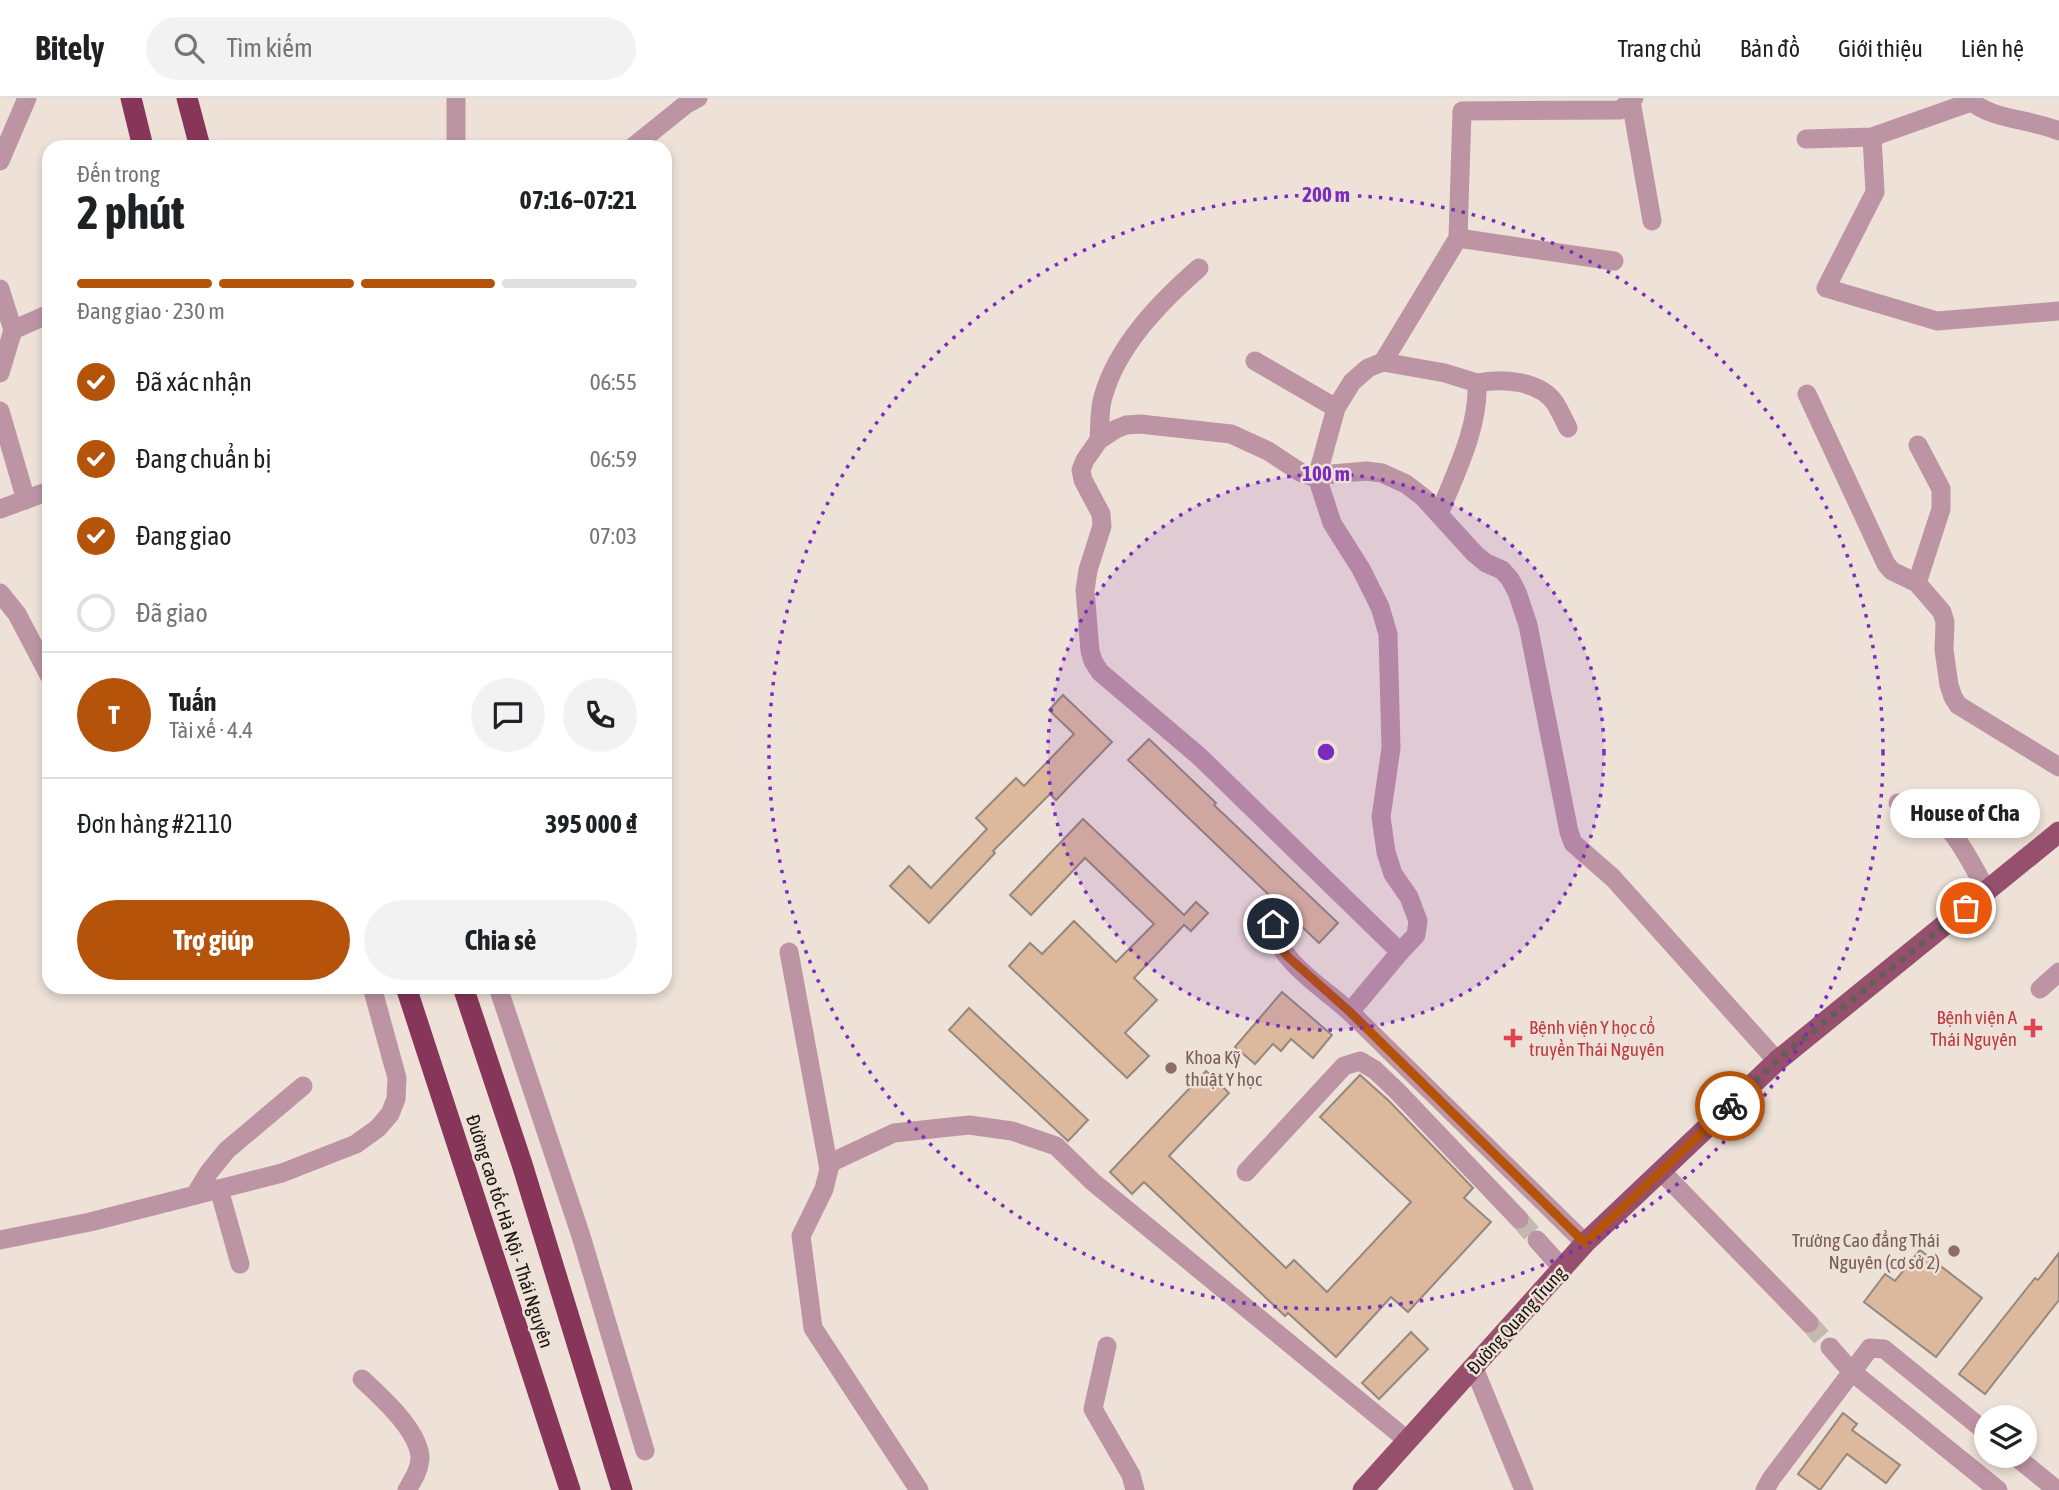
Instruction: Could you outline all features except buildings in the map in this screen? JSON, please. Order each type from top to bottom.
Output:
[{"type":"highway","points":[[131,98],[141,140]]},
{"type":"highway","points":[[187,98],[198,140]]},
{"type":"highway","name":"Đường cao tốc Hà Nội - Thái Nguyên","points":[[408,994],[570,1490]]},
{"type":"highway","name":"Đường cao tốc Hà Nội - Thái Nguyên","points":[[465,994],[522,1164],[622,1490]]},
{"type":"main road","name":"Đường Quang Trung","points":[[1363,1490],[1585,1243],[1777,1060],[2059,832]]},
{"type":"street","points":[[0,161],[27,98]]},
{"type":"street","points":[[456,98],[456,140]]},
{"type":"street","points":[[642,140],[685,105],[698,98]]},
{"type":"street","points":[[1632,99],[1652,221]]},
{"type":"street","points":[[1383,362],[1458,238],[1462,111],[1620,110],[1632,99]]},
{"type":"street","points":[[1806,139],[1872,137],[1969,100],[1990,113],[2041,123],[2059,131]]},
{"type":"street","points":[[1872,137],[1875,192],[1826,288],[1937,321],[2059,312]]},
{"type":"street","points":[[1458,238],[1614,261]]},
{"type":"street","points":[[1099,440],[1102,398],[1116,366],[1140,328],[1199,268]]},
{"type":"street","points":[[0,289],[13,330],[0,373]]},
{"type":"street","points":[[13,330],[42,317]]},
{"type":"street","points":[[1255,361],[1336,408]]},
{"type":"street","points":[[1350,1012],[1416,935],[1418,921],[1409,897],[1393,874],[1386,852],[1381,817],[1391,748],[1388,634],[1380,607],[1361,569],[1332,523],[1317,477],[1336,408],[1352,383],[1368,368],[1383,362],[1445,373],[1476,383],[1490,380],[1511,381],[1536,389],[1554,401],[1568,428]]},
{"type":"street","points":[[1439,514],[1466,441],[1473,416],[1476,383]]},
{"type":"street","points":[[1807,394],[1886,564],[1892,571],[1917,583],[1942,612],[1945,622],[1944,650],[1953,697],[1958,705],[2059,767]]},
{"type":"street","points":[[0,411],[26,500]]},
{"type":"street","points":[[1400,952],[1200,757],[1107,679],[1093,661],[1085,590],[1088,570],[1102,526],[1101,514],[1083,480],[1081,470],[1099,440],[1116,429],[1126,425],[1231,434],[1268,451],[1300,472],[1317,477],[1366,471],[1382,473],[1406,484],[1423,497],[1475,554],[1486,563],[1502,570],[1517,592],[1528,625],[1573,843],[1613,878],[1777,1060]]},
{"type":"street","points":[[1917,583],[1941,509],[1941,489],[1918,444]]},
{"type":"street","points":[[0,509],[42,494]]},
{"type":"street","points":[[0,593],[17,614],[42,662]]},
{"type":"street","points":[[1898,803],[1919,806],[1933,814],[1953,835],[1987,891]]},
{"type":"street","points":[[1273,924],[1273,936],[1280,949],[1350,1012],[1585,1243]]},
{"type":"street","points":[[789,952],[828,1164],[824,1189],[802,1236],[813,1328],[919,1490]]},
{"type":"street","points":[[2040,989],[2059,972]]},
{"type":"street","points":[[0,1240],[90,1222],[282,1173],[356,1144],[378,1128],[390,1114],[396,1099],[397,1078],[374,994]]},
{"type":"street","points":[[500,994],[581,1236],[645,1451]]},
{"type":"street","points":[[1245,1172],[1345,1066],[1360,1061],[1375,1070],[1398,1092],[1519,1219]]},
{"type":"street","points":[[195,1195],[227,1150],[303,1086]]},
{"type":"street","points":[[828,1164],[894,1133],[969,1125],[1012,1131],[1056,1146],[1093,1182],[1407,1440]]},
{"type":"street","points":[[1662,1172],[1809,1323]]},
{"type":"street","points":[[219,1189],[240,1264]]},
{"type":"street","points":[[1537,1240],[1562,1268]]},
{"type":"street","points":[[1107,1346],[1093,1409],[1131,1475],[1135,1490]]},
{"type":"street","points":[[1830,1347],[1852,1371],[1998,1490]]},
{"type":"street","points":[[1765,1490],[1870,1348],[1884,1349],[1974,1422]]},
{"type":"street","points":[[1474,1368],[1524,1490]]},
{"type":"street","points":[[362,1379],[388,1404],[412,1434],[420,1457],[416,1475],[407,1490]]},
{"type":"street","points":[[2030,1468],[2057,1490]]},
{"type":"tunnel","points":[[1519,1219],[1537,1240]]},
{"type":"tunnel","points":[[1809,1323],[1830,1347]]},
{"type":"way so far","points":[[1730,1106],[1777,1060],[1966,908]]},
{"type":"place","name":"House of Cha","points":[[1966,908]]},
{"type":"place","name":"Bệnh viện A Thái Nguyên","points":[[2033,1028]]},
{"type":"place","name":"Bệnh viện Y học cổ truyền Thái Nguyên","points":[[1513,1038]]},
{"type":"place","name":"Khoa Kỹ thuật Y học","points":[[1171,1068]]},
{"type":"place","name":"Trường Cao đẳng Thái Nguyên (cơ sở 2)","points":[[1954,1251]]},
{"type":"route","points":[[1273,924],[1273,936],[1280,949],[1350,1012],[1585,1243],[1730,1106]]}]
